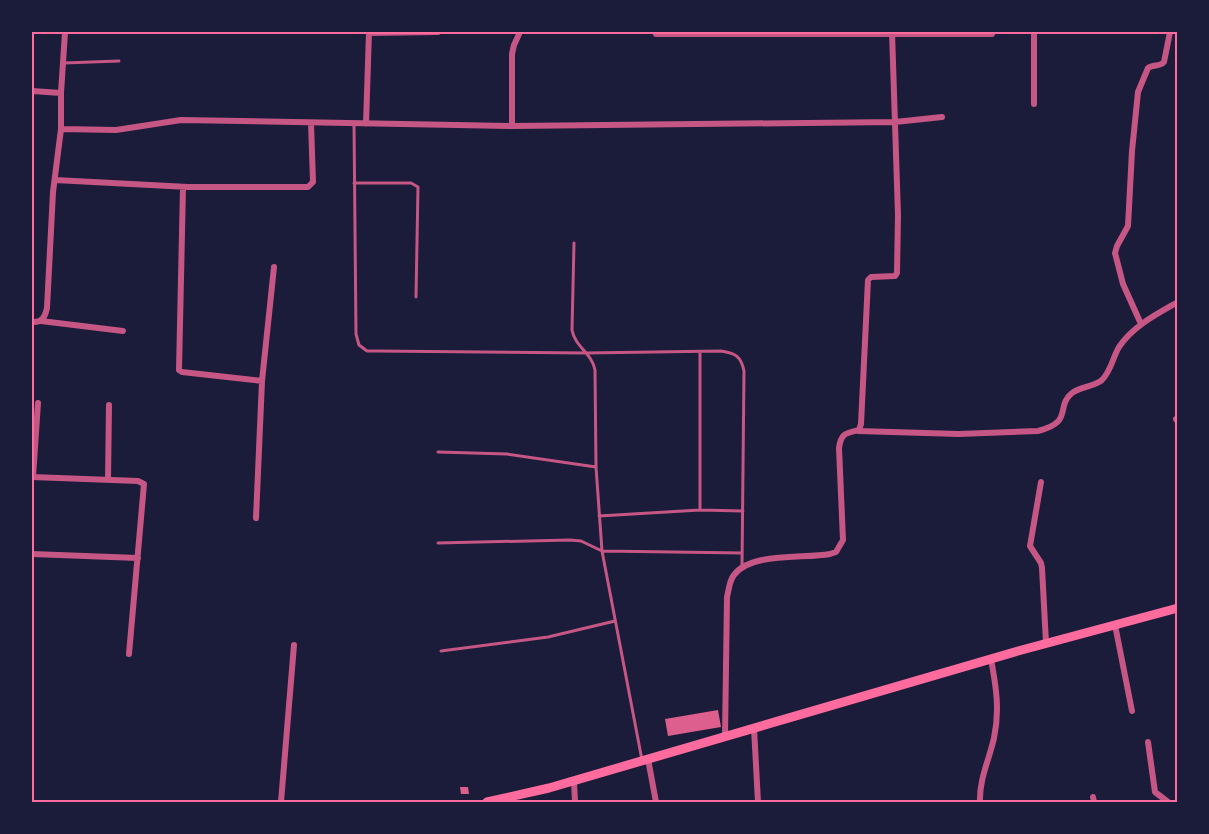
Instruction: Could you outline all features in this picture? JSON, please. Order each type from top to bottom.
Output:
[{"type":"main road","points":[[491,802],[574,781],[991,659],[1178,608]]},
{"type":"street","points":[[41,321],[47,308],[55,180],[61,129],[65,32]]},
{"type":"street","points":[[366,124],[369,32],[438,32]]},
{"type":"street","points":[[512,126],[512,54],[520,32]]},
{"type":"street","points":[[1034,32],[1034,105]]},
{"type":"street","points":[[1141,324],[1123,284],[1115,253],[1128,226],[1132,151],[1139,88],[1148,68],[1164,62],[1170,32]]},
{"type":"street","points":[[857,431],[861,424],[868,279],[895,276],[897,273],[893,33]]},
{"type":"street","points":[[656,34],[992,34]]},
{"type":"street","points":[[32,90],[61,93]]},
{"type":"street","points":[[61,129],[116,130],[181,120],[512,126],[895,122],[942,117]]},
{"type":"street","points":[[55,180],[247,189],[311,186],[313,182],[311,123]]},
{"type":"street","points":[[183,187],[179,370],[262,381]]},
{"type":"street","points":[[256,518],[262,381],[274,267]]},
{"type":"street","points":[[725,736],[729,584],[734,574],[742,567],[758,561],[830,554],[840,547],[844,532],[840,440],[844,433],[857,431],[959,434],[1038,431],[1049,428],[1062,418],[1067,399],[1074,391],[1103,379],[1122,342],[1141,324],[1178,302]]},
{"type":"street","points":[[32,322],[123,330]]},
{"type":"street","points":[[38,403],[32,477],[141,481],[144,484],[129,654]]},
{"type":"street","points":[[108,480],[109,405]]},
{"type":"street","points":[[1041,482],[1030,546],[1042,568],[1046,644]]},
{"type":"street","points":[[32,554],[138,558]]},
{"type":"street","points":[[1115,625],[1132,711]]},
{"type":"street","points":[[281,802],[294,645]]},
{"type":"street","points":[[980,802],[982,779],[998,718],[999,702],[991,659]]},
{"type":"street","points":[[754,728],[758,802]]},
{"type":"street","points":[[1148,742],[1156,795],[1168,802]]},
{"type":"street","points":[[645,760],[656,802]]},
{"type":"street","points":[[574,781],[575,802]]},
{"type":"lane","points":[[63,63],[119,62]]},
{"type":"lane","points":[[354,124],[359,345],[367,351],[731,352],[738,356],[744,370],[742,567]]},
{"type":"lane","points":[[354,183],[411,183],[418,187],[416,297]]},
{"type":"lane","points":[[574,243],[572,330],[574,339],[593,362],[596,370],[596,467],[602,551],[645,760]]},
{"type":"lane","points":[[700,352],[700,510]]},
{"type":"lane","points":[[438,452],[507,454],[596,467]]},
{"type":"lane","points":[[599,516],[700,510],[742,511]]},
{"type":"lane","points":[[438,543],[570,540],[581,541],[602,551],[742,554]]},
{"type":"lane","points":[[441,651],[548,637],[615,621]]},
{"type":"building","points":[[718,710],[721,727],[668,736],[665,719]]},
{"type":"building","points":[[460,787],[468,787],[469,794],[461,794]]}]
